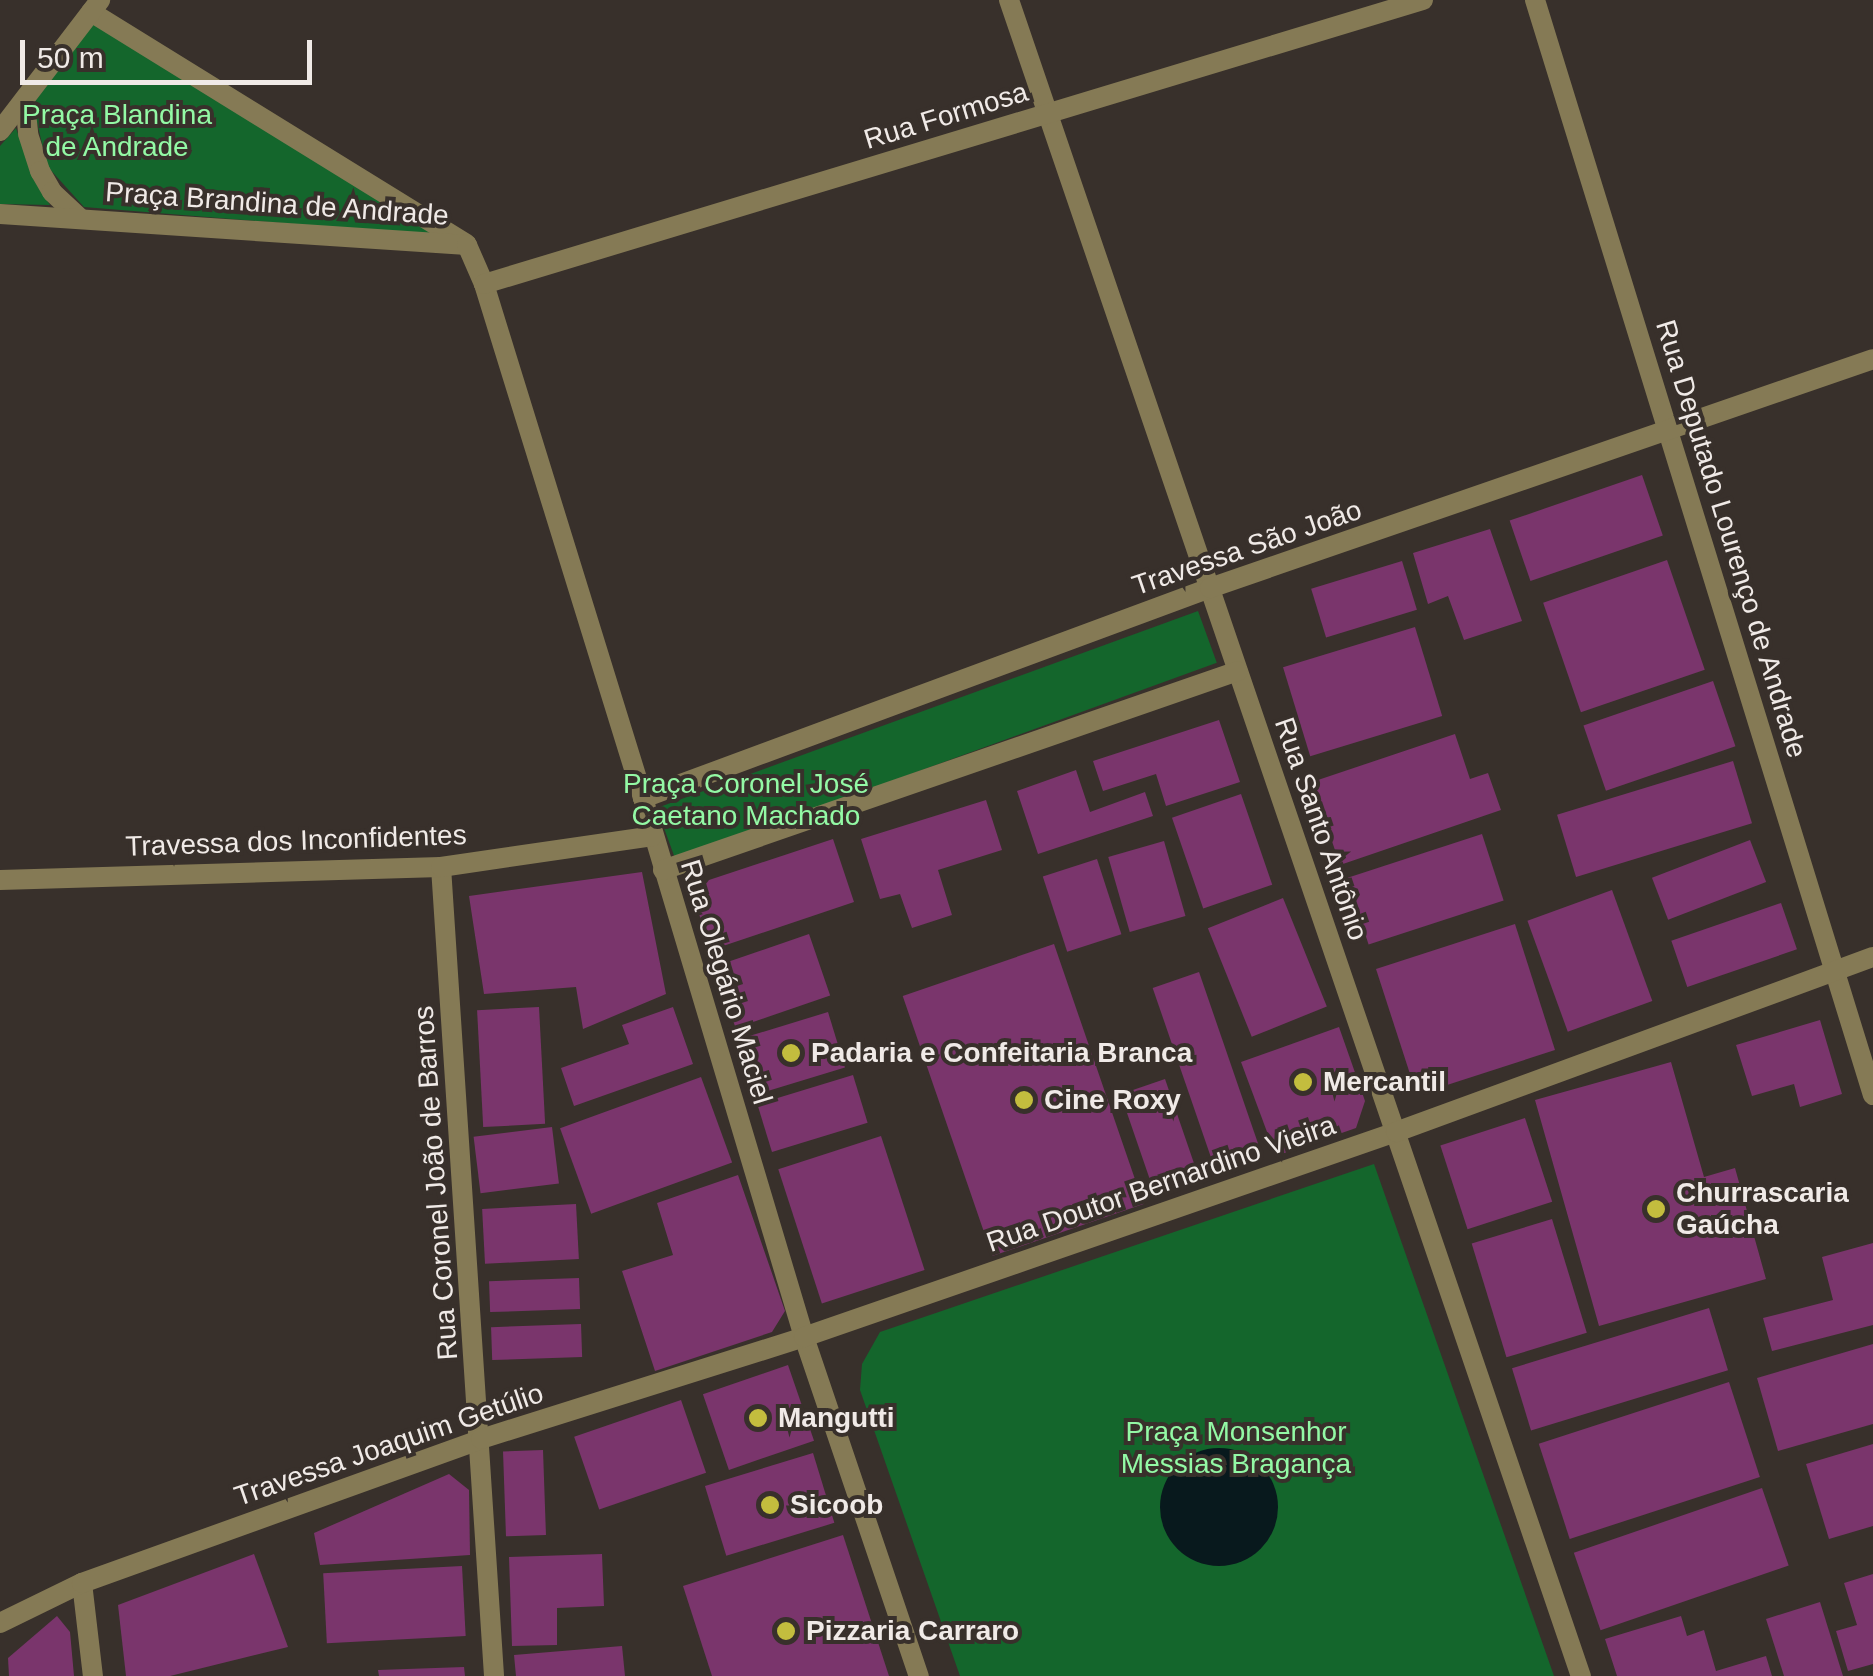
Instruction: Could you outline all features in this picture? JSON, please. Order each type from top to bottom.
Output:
[{"type":"street","name":"Rua Santo Antônio","points":[[1009,0],[1581,1676]]},
{"type":"street","name":"Rua Formosa","points":[[484,284],[1423,0]]},
{"type":"street","name":"Rua Deputado Lourenço de Andrade","points":[[1535,0],[1873,1095]]},
{"type":"street","points":[[0,131],[96,6]]},
{"type":"street","name":"Praça Brandina de Andrade","points":[[96,6],[468,245]]},
{"type":"street","points":[[24,103],[28,134],[40,171],[52,192],[79,217]]},
{"type":"street","name":"Praça Brandina de Andrade","points":[[0,214],[468,245]]},
{"type":"street","name":"Rua Olegário Maciel","points":[[468,245],[484,284],[643,798],[804,1337],[919,1676]]},
{"type":"street","name":"Travessa São João","points":[[643,798],[1210,588],[1873,359]]},
{"type":"street","points":[[663,870],[1238,671]]},
{"type":"street","name":"Travessa dos Inconfidentes","points":[[0,880],[441,866],[653,836]]},
{"type":"street","name":"Rua Coronel João de Barros","points":[[441,866],[494,1676]]},
{"type":"street","name":"Rua Doutor Bernardino Vieira","points":[[804,1337],[1396,1132],[1873,956]]},
{"type":"street","name":"Travessa Joaquim Getúlio","points":[[0,1623],[82,1582],[481,1439],[804,1337]]},
{"type":"street","points":[[82,1582],[93,1676]]},
{"type":"green space","name":"Praça Blandina de Andrade","points":[[93,23],[443,236],[84,207],[47,166],[33,104]]},
{"type":"green space","points":[[16,128],[34,180],[50,205],[0,204],[0,146]]},
{"type":"green space","name":"Praça Coronel José Caetano Machado","points":[[1198,611],[1217,663],[676,860],[657,808]]},
{"type":"green space","name":"Praça Monsenhor Messias Bragança","points":[[1374,1164],[1554,1676],[960,1676],[860,1390],[862,1364],[880,1332]]},
{"type":"shaded area","points":[[1219,1448],[1252,1458],[1268,1474],[1278,1507],[1268,1540],[1252,1556],[1219,1566],[1186,1556],[1170,1540],[1160,1507],[1170,1474],[1186,1458]]},
{"type":"building","points":[[1642,475],[1663,536],[1530,581],[1510,521]]},
{"type":"building","points":[[1490,529],[1522,621],[1464,640],[1448,596],[1428,604],[1413,553]]},
{"type":"building","points":[[1667,560],[1705,670],[1581,712],[1543,603]]},
{"type":"building","points":[[1402,561],[1417,610],[1326,638],[1311,589]]},
{"type":"building","points":[[1415,627],[1442,716],[1310,756],[1283,667]]},
{"type":"building","points":[[1713,681],[1735,746],[1606,791],[1583,726]]},
{"type":"building","points":[[1219,720],[1240,782],[1166,806],[1156,774],[1103,791],[1093,761]]},
{"type":"building","points":[[1455,734],[1470,779],[1488,773],[1501,810],[1340,865],[1312,782]]},
{"type":"building","points":[[1733,761],[1752,823],[1576,877],[1557,815]]},
{"type":"building","points":[[1076,770],[1090,812],[1145,792],[1153,816],[1038,854],[1017,791]]},
{"type":"building","points":[[1241,794],[1272,885],[1203,909],[1172,818]]},
{"type":"building","points":[[986,800],[1002,850],[938,870],[952,915],[912,928],[900,894],[880,899],[861,839]]},
{"type":"building","points":[[1482,834],[1504,901],[1369,944],[1347,878]]},
{"type":"building","points":[[833,839],[854,902],[711,950],[694,899],[709,880]]},
{"type":"building","points":[[1750,840],[1766,882],[1668,920],[1652,878]]},
{"type":"building","points":[[1164,841],[1185,916],[1130,932],[1108,857]]},
{"type":"building","points":[[1097,859],[1121,934],[1067,952],[1043,877]]},
{"type":"building","points":[[642,872],[666,994],[583,1029],[576,987],[484,994],[469,896]]},
{"type":"building","points":[[1612,890],[1652,1001],[1568,1032],[1527,921]]},
{"type":"building","points":[[1283,898],[1327,1006],[1252,1037],[1208,928]]},
{"type":"building","points":[[1781,903],[1797,949],[1687,987],[1671,941]]},
{"type":"building","points":[[1515,924],[1555,1050],[1447,1085],[1410,1074],[1376,969]]},
{"type":"building","points":[[809,934],[830,995],[736,1028],[714,967]]},
{"type":"building","name":"Cine Roxy","points":[[1054,944],[1144,1204],[992,1256],[903,996]]},
{"type":"building","points":[[1199,972],[1262,1155],[1216,1171],[1153,988]]},
{"type":"building","points":[[539,1007],[545,1124],[483,1127],[477,1010]]},
{"type":"building","points":[[673,1007],[693,1064],[574,1106],[561,1068],[629,1044],[622,1025]]},
{"type":"building","name":"Padaria e Confeitaria Branca","points":[[828,1012],[845,1067],[754,1095],[737,1040]]},
{"type":"building","points":[[1820,1020],[1842,1094],[1800,1107],[1794,1084],[1752,1096],[1736,1045]]},
{"type":"building","name":"Mercantil","points":[[1339,1027],[1365,1101],[1356,1128],[1276,1156],[1241,1062]]},
{"type":"building","name":"Churrascaria Gaúcha","points":[[1671,1062],[1704,1177],[1735,1168],[1766,1279],[1599,1326],[1535,1100]]},
{"type":"building","points":[[853,1075],[868,1123],[772,1152],[757,1104]]},
{"type":"building","points":[[701,1077],[732,1163],[591,1214],[560,1128]]},
{"type":"building","points":[[1165,1079],[1198,1175],[1154,1191],[1121,1094]]},
{"type":"building","points":[[1525,1118],[1552,1202],[1468,1229],[1440,1146]]},
{"type":"building","points":[[552,1127],[559,1184],[481,1193],[474,1137]]},
{"type":"building","points":[[881,1136],[925,1270],[822,1303],[778,1169]]},
{"type":"building","points":[[738,1175],[785,1311],[772,1332],[655,1371],[622,1271],[673,1255],[657,1203]]},
{"type":"building","points":[[576,1204],[579,1259],[485,1264],[482,1209]]},
{"type":"building","points":[[1552,1219],[1587,1333],[1506,1357],[1472,1244]]},
{"type":"building","points":[[1873,1243],[1873,1325],[1772,1351],[1763,1318],[1833,1300],[1822,1257]]},
{"type":"building","points":[[579,1278],[580,1309],[490,1312],[489,1281]]},
{"type":"building","points":[[1709,1308],[1728,1370],[1531,1430],[1512,1368]]},
{"type":"building","points":[[581,1324],[582,1357],[492,1360],[491,1327]]},
{"type":"building","points":[[1873,1344],[1873,1424],[1778,1451],[1757,1378]]},
{"type":"building","name":"Mangutti","points":[[788,1365],[814,1441],[729,1470],[703,1394]]},
{"type":"building","points":[[1729,1382],[1760,1477],[1570,1539],[1539,1444]]},
{"type":"building","points":[[681,1400],[706,1473],[599,1510],[574,1437]]},
{"type":"building","points":[[1873,1444],[1873,1526],[1829,1539],[1806,1464]]},
{"type":"building","points":[[543,1450],[546,1535],[506,1536],[503,1451]]},
{"type":"building","name":"Sicoob","points":[[813,1453],[834,1523],[726,1556],[705,1486]]},
{"type":"building","points":[[449,1474],[469,1490],[470,1555],[320,1565],[314,1533]]},
{"type":"building","points":[[1762,1488],[1789,1566],[1601,1630],[1574,1553]]},
{"type":"building","name":"Pizzaria Carraro","points":[[843,1535],[889,1676],[712,1676],[683,1586]]},
{"type":"building","points":[[254,1554],[288,1647],[170,1676],[126,1676],[118,1605]]},
{"type":"building","points":[[602,1554],[604,1606],[557,1608],[557,1645],[512,1646],[509,1557]]},
{"type":"building","points":[[462,1566],[466,1636],[327,1643],[323,1573]]},
{"type":"building","points":[[1873,1574],[1873,1664],[1848,1671],[1836,1631],[1857,1625],[1844,1583]]},
{"type":"building","points":[[1820,1602],[1843,1676],[1784,1676],[1766,1619]]},
{"type":"building","points":[[57,1616],[70,1632],[74,1676],[9,1676],[8,1658]]},
{"type":"building","points":[[1681,1616],[1687,1636],[1704,1630],[1716,1671],[1766,1656],[1772,1676],[1617,1676],[1605,1639]]},
{"type":"building","points":[[622,1646],[625,1676],[516,1676],[514,1655]]},
{"type":"building","points":[[464,1667],[465,1676],[379,1676],[378,1670]]},
{"type":"place","name":"Padaria e Confeitaria Branca","points":[[791,1053]]},
{"type":"place","name":"Mercantil","points":[[1303,1082]]},
{"type":"place","name":"Cine Roxy","points":[[1024,1100]]},
{"type":"place","name":"Churrascaria Gaúcha","points":[[1656,1209]]},
{"type":"place","name":"Mangutti","points":[[758,1418]]},
{"type":"place","name":"Sicoob","points":[[770,1505]]},
{"type":"place","name":"Pizzaria Carraro","points":[[786,1631]]}]
